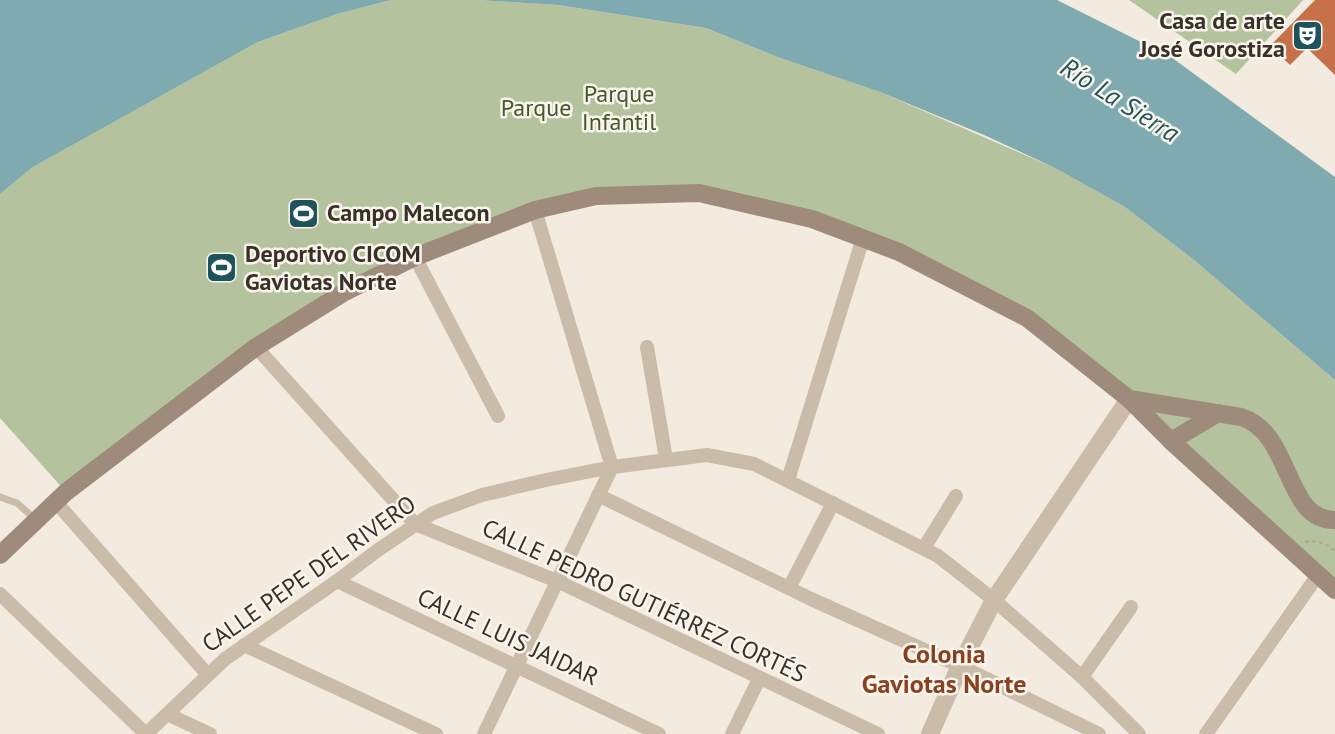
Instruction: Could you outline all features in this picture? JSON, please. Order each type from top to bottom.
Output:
[{"type":"main road","points":[[0,555],[55,501],[256,347],[342,293],[415,257],[535,210],[596,196],[699,193],[812,219],[863,238],[899,253],[1027,318],[1129,399],[1171,441],[1335,590]]},
{"type":"main road","points":[[1129,399],[1255,421],[1274,445],[1300,500],[1318,516],[1335,520]]},
{"type":"main road","points":[[1171,441],[1217,413]]},
{"type":"street","points":[[484,734],[612,467],[535,210]]},
{"type":"street","points":[[788,480],[863,238]]},
{"type":"street","points":[[415,257],[498,416]]},
{"type":"street","name":"CALLE PEDRO GUTIÉRREZ CORTÉS","points":[[256,347],[415,524],[557,581],[878,734]]},
{"type":"street","points":[[647,347],[666,459]]},
{"type":"street","points":[[930,734],[960,666],[994,600],[1129,399]]},
{"type":"street","name":"CALLE PEPE DEL RIVERO","points":[[146,734],[207,674],[244,645],[433,513],[482,495],[612,467],[707,455],[754,464],[924,548],[994,600],[1082,677],[1139,734]]},
{"type":"street","points":[[598,495],[1099,734]]},
{"type":"street","points":[[924,548],[956,496]]},
{"type":"street","points":[[55,501],[207,674]]},
{"type":"street","points":[[789,588],[833,503]]},
{"type":"street","points":[[1206,734],[1318,575]]},
{"type":"street","name":"CALLE LUIS JAIDAR","points":[[337,581],[659,734]]},
{"type":"street","points":[[0,594],[146,734]]},
{"type":"street","points":[[1082,677],[1131,607]]},
{"type":"street","points":[[244,645],[436,734]]},
{"type":"street","points":[[732,734],[759,679]]},
{"type":"street","points":[[167,714],[210,734]]},
{"type":"lane","points":[[0,497],[17,503],[36,520]]},
{"type":"path","points":[[1289,549],[1315,540],[1335,551]]},
{"type":"green space","points":[[391,0],[477,0],[558,5],[706,28],[780,58],[880,92],[1055,168],[1125,207],[1194,260],[1335,380],[1335,591],[1027,318],[863,238],[699,193],[596,196],[342,293],[66,492],[0,418],[0,194],[33,167],[258,42],[337,14]]},
{"type":"green space","points":[[1129,0],[1303,0],[1236,74]]},
{"type":"water","points":[[0,0],[391,0],[337,14],[258,42],[33,167],[0,194]]},
{"type":"water","name":"Río La Sierra","points":[[477,0],[1057,0],[1171,57],[1335,177],[1335,380],[1194,260],[1125,207],[1055,168],[984,135],[880,92],[780,58],[706,28],[558,5]]},
{"type":"building","name":"Casa de arte José Gorostiza","points":[[1315,0],[1335,0],[1335,75],[1307,48],[1290,65],[1270,46]]},
{"type":"place","name":"Casa de arte José Gorostiza","points":[[1308,35]]},
{"type":"place","name":"Campo Malecon","points":[[304,213]]},
{"type":"place","name":"Deportivo CICOM Gaviotas Norte","points":[[222,268]]},
{"type":"district","name":"Colonia Gaviotas Norte","points":[[944,669]]},
{"type":"park label","name":"Parque","points":[[536,108]]},
{"type":"park label","name":"Parque Infantil","points":[[619,108]]}]
